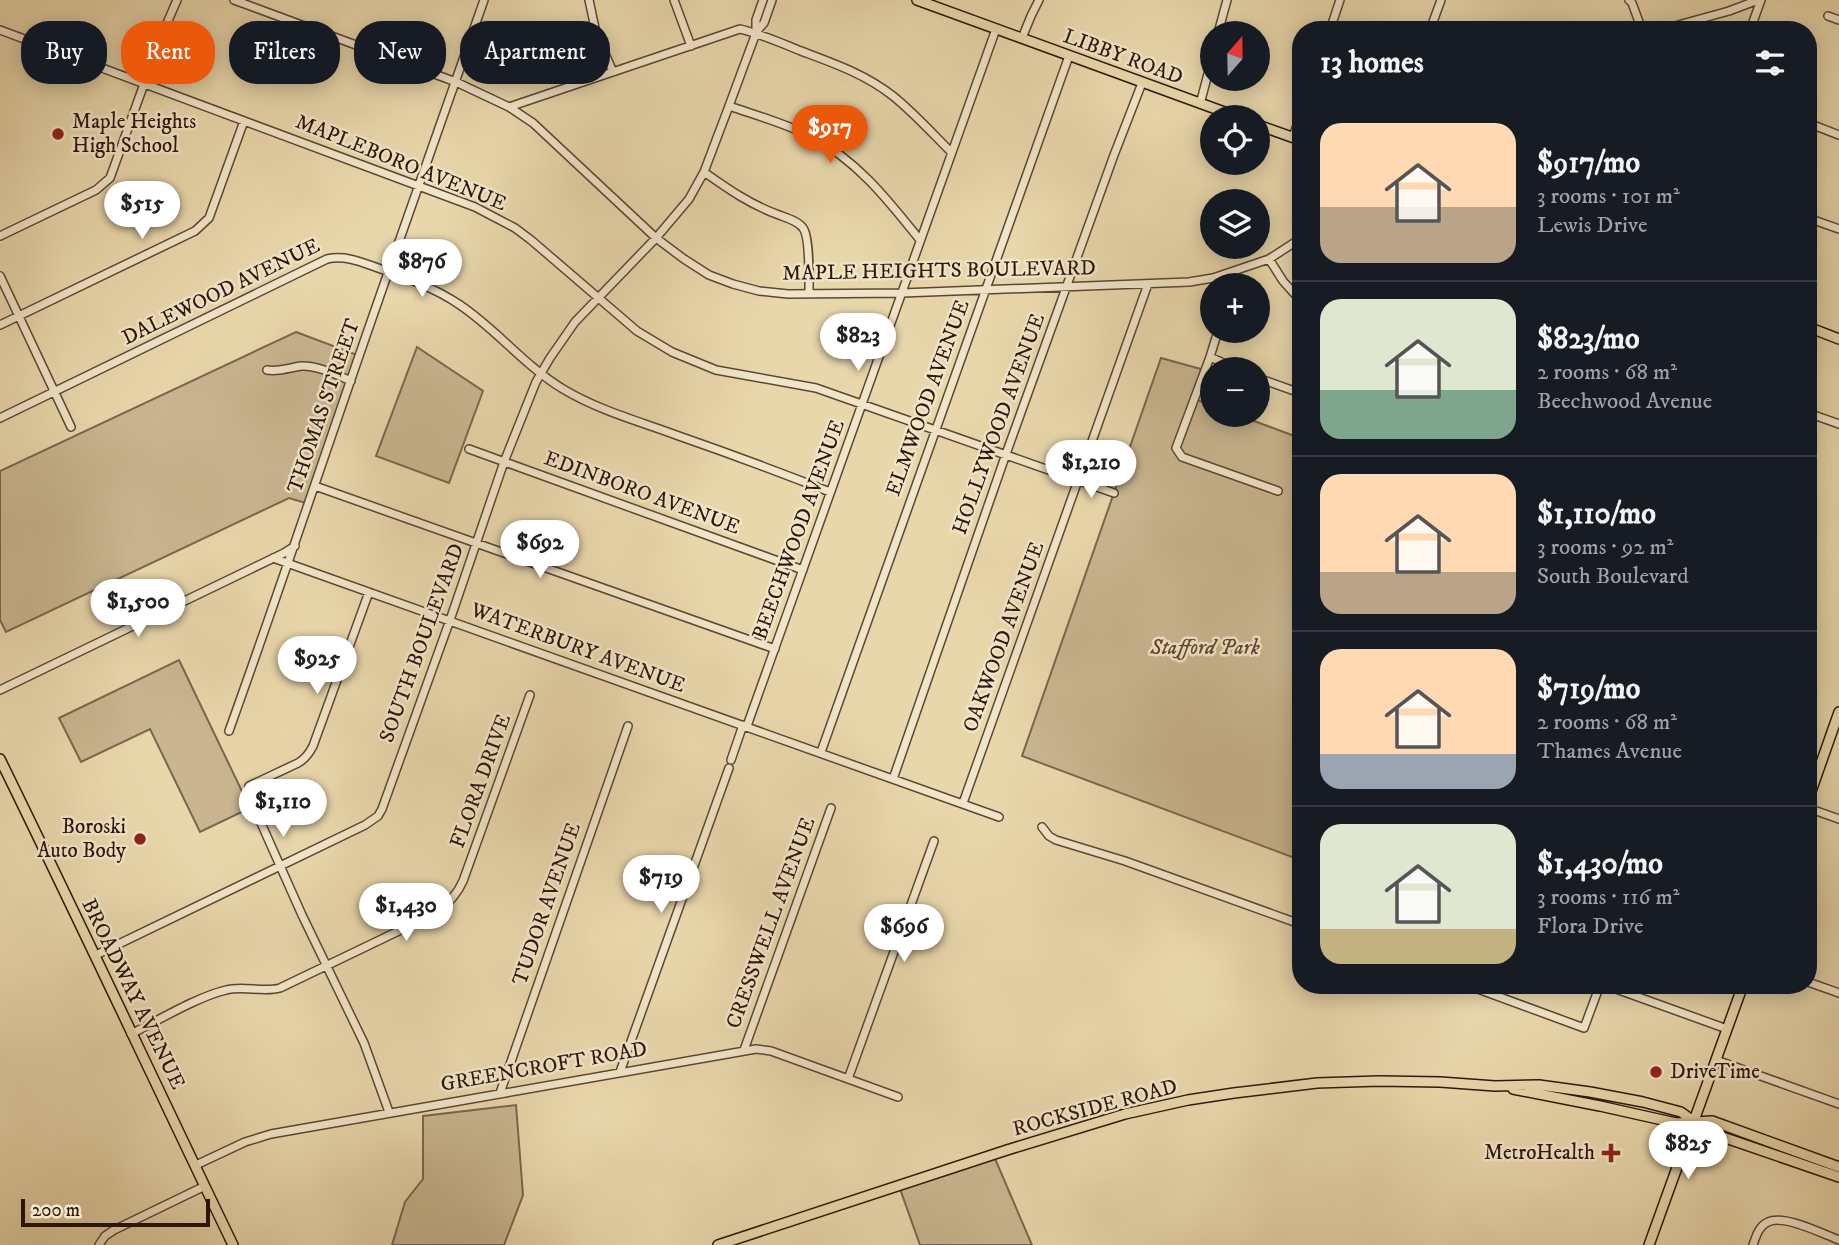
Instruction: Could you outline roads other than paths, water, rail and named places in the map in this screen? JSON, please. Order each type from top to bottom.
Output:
[{"type":"main road","name":"LIBBY ROAD","points":[[917,0],[1203,105]]},
{"type":"main road","points":[[1270,129],[1292,137]]},
{"type":"main road","points":[[1817,330],[1839,339]]},
{"type":"main road","points":[[1817,774],[1839,712]]},
{"type":"main road","name":"BROADWAY AVENUE","points":[[0,759],[233,1245]]},
{"type":"main road","points":[[1649,1245],[1740,994]]},
{"type":"main road","name":"ROCKSIDE ROAD","points":[[718,1245],[1092,1123],[1159,1106],[1317,1083],[1379,1081],[1495,1086],[1539,1084],[1616,1097],[1681,1112],[1708,1132],[1839,1177]]},
{"type":"main road","name":"ROCKSIDE ROAD","points":[[1694,1122],[1712,1121],[1839,1167]]},
{"type":"street","points":[[167,21],[177,0]]},
{"type":"street","name":"MAPLE HEIGHTS BOULEVARD","points":[[234,0],[456,82],[509,107],[533,123],[656,237],[709,275],[733,284],[759,291],[788,294],[902,293],[1200,282]]},
{"type":"street","name":"THOMAS STREET","points":[[229,731],[484,0]]},
{"type":"street","points":[[589,0],[596,33],[613,72]]},
{"type":"street","points":[[674,0],[691,46]]},
{"type":"street","name":"SOUTH BOULEVARD","points":[[756,33],[756,20],[763,0]]},
{"type":"street","name":"SOUTH BOULEVARD","points":[[96,955],[365,825],[378,816],[450,620],[504,462],[541,373],[575,322],[689,199],[704,172],[756,33],[764,23],[772,0]]},
{"type":"street","points":[[1022,38],[1039,0]]},
{"type":"street","points":[[1221,21],[1227,0]]},
{"type":"street","points":[[1329,0],[1340,2],[1333,21]]},
{"type":"street","points":[[1433,21],[1441,0]]},
{"type":"street","points":[[1629,0],[1639,21]]},
{"type":"street","points":[[1693,21],[1759,0]]},
{"type":"street","points":[[1753,21],[1759,0]]},
{"type":"street","points":[[1828,16],[1839,20]]},
{"type":"street","points":[[509,107],[740,29],[854,71],[894,97],[951,152]]},
{"type":"street","name":"BEECHWOOD AVENUE","points":[[620,1072],[730,764],[775,649],[996,29]]},
{"type":"street","name":"MAPLEBORO AVENUE","points":[[0,30],[121,74]]},
{"type":"street","name":"ELMWOOD AVENUE","points":[[821,752],[1069,56]]},
{"type":"street","name":"HOLLYWOOD AVENUE","points":[[893,779],[1006,454],[1142,83]]},
{"type":"street","points":[[0,236],[96,190],[110,178],[145,84]]},
{"type":"street","name":"MAPLEBORO AVENUE","points":[[148,84],[475,207],[515,228],[637,331],[655,343],[697,363],[727,373],[816,387],[1114,493]]},
{"type":"street","points":[[1200,104],[1203,91]]},
{"type":"street","points":[[729,106],[808,135],[845,158],[879,189],[920,240]]},
{"type":"street","points":[[0,325],[203,226],[209,218],[244,121]]},
{"type":"street","points":[[1817,126],[1839,135]]},
{"type":"street","points":[[704,172],[735,194],[764,210],[793,220],[803,228],[807,240],[810,292]]},
{"type":"street","points":[[1817,221],[1839,229]]},
{"type":"street","name":"MAPLE HEIGHTS BOULEVARD","points":[[1270,258],[1292,244]]},
{"type":"street","name":"DALEWOOD AVENUE","points":[[0,418],[327,259],[350,258],[428,286],[462,306],[528,364],[594,405],[830,492]]},
{"type":"street","points":[[1269,259],[1292,291]]},
{"type":"street","name":"MAPLE HEIGHTS BOULEVARD","points":[[1236,273],[1269,259]]},
{"type":"street","points":[[0,276],[71,426]]},
{"type":"street","name":"OAKWOOD AVENUE","points":[[963,803],[1148,284]]},
{"type":"street","points":[[1210,357],[1214,343]]},
{"type":"street","points":[[267,370],[278,372],[304,366],[312,367],[351,381]]},
{"type":"street","points":[[1270,382],[1292,390]]},
{"type":"street","points":[[1200,384],[1176,448],[1178,453],[1182,457],[1278,491]]},
{"type":"street","points":[[1817,416],[1839,424]]},
{"type":"street","name":"EDINBORO AVENUE","points":[[469,449],[803,570]]},
{"type":"street","points":[[315,486],[775,649]]},
{"type":"street","points":[[0,690],[295,546]]},
{"type":"street","name":"WATERBURY AVENUE","points":[[272,558],[999,817]]},
{"type":"street","points":[[249,786],[304,760],[313,747],[369,592]]},
{"type":"street","name":"FLORA DRIVE","points":[[131,1034],[225,990],[272,990],[436,913],[456,894],[463,881],[530,695]]},
{"type":"street","name":"TUDOR AVENUE","points":[[500,1093],[628,726]]},
{"type":"street","name":"CRESSWELL AVENUE","points":[[744,1050],[831,808]]},
{"type":"street","points":[[1817,811],[1839,819]]},
{"type":"street","points":[[261,823],[364,1043],[389,1112]]},
{"type":"street","points":[[1042,827],[1056,840],[1125,860],[1292,921]]},
{"type":"street","points":[[848,1079],[934,841]]},
{"type":"street","points":[[1817,985],[1839,993]]},
{"type":"street","points":[[1491,994],[1584,1028],[1598,994]]},
{"type":"street","points":[[1628,994],[1727,1029]]},
{"type":"street","name":"GREENCROFT ROAD","points":[[196,1164],[245,1142],[271,1134],[744,1050],[771,1051],[898,1097]]},
{"type":"street","points":[[1716,1060],[1839,1104]]},
{"type":"street","points":[[99,1245],[105,1236],[114,1230],[205,1186]]},
{"type":"street","points":[[1753,1245],[1762,1226],[1778,1219],[1839,1240]]},
{"type":"place","name":"Maple Heights High School","points":[[58,134]]},
{"type":"place","name":"Boroski Auto Body","points":[[140,839]]},
{"type":"place","name":"DriveTime","points":[[1656,1072]]},
{"type":"place","name":"MetroHealth","points":[[1611,1153]]},
{"type":"park label","name":"Stafford Park","points":[[1205,648]]}]
